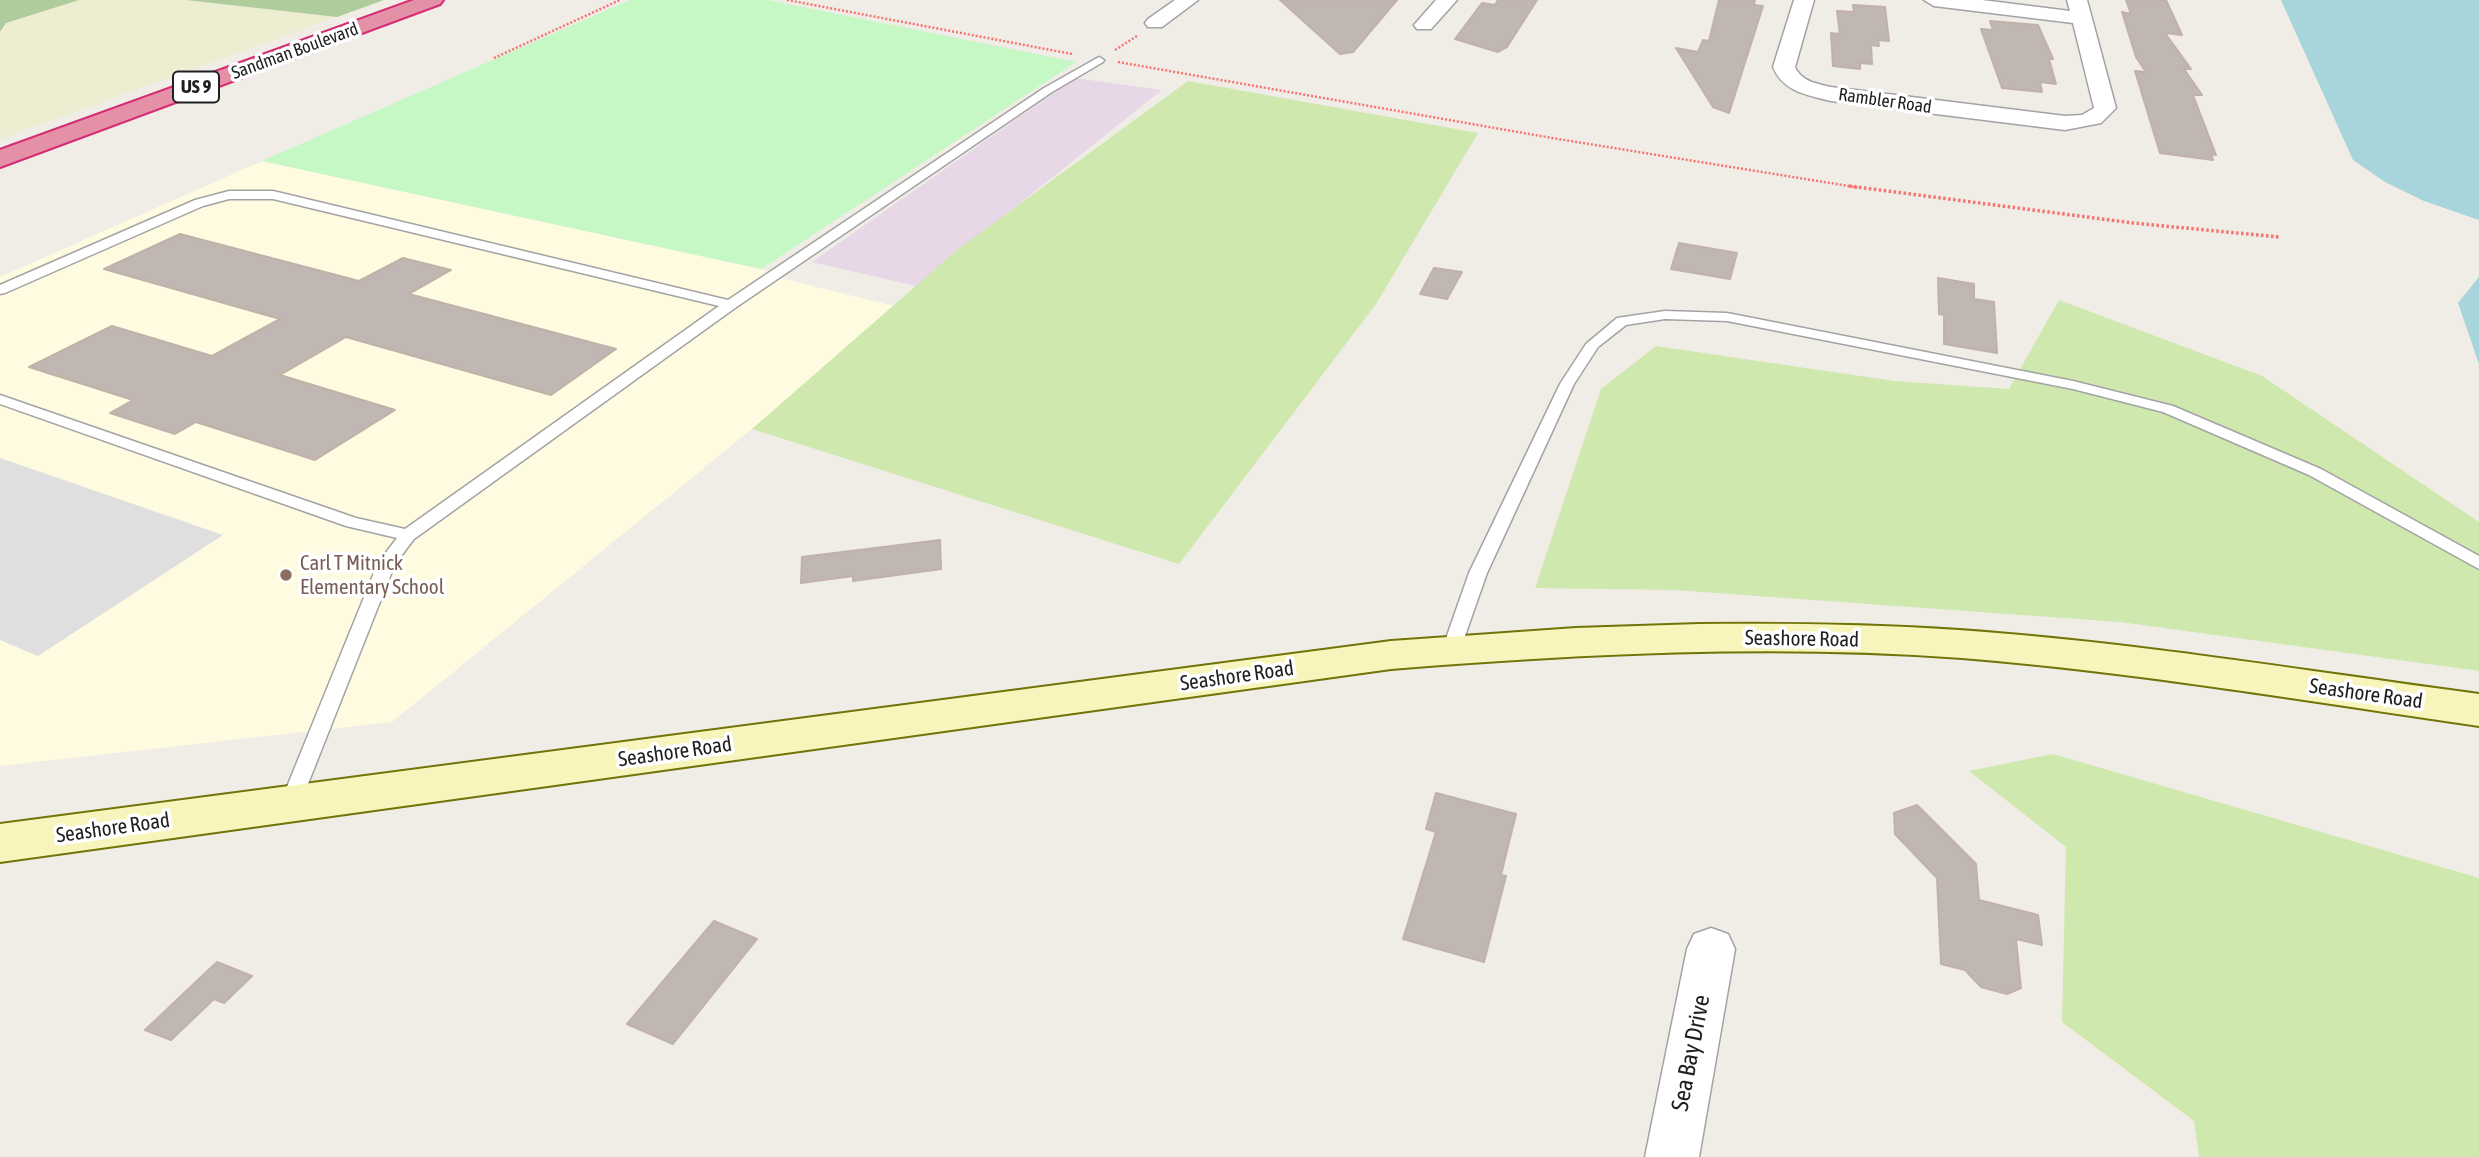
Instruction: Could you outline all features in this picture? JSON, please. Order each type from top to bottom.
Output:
[{"type":"highway","name":"Sandman Boulevard","points":[[0,159],[433,0]]},
{"type":"main road","name":"Seashore Road","points":[[0,843],[1363,659],[1451,650],[1656,637],[1885,640],[2141,663],[2479,710]]},
{"type":"street","points":[[1155,23],[1188,0]]},
{"type":"street","points":[[1424,25],[1447,0]]},
{"type":"street","name":"Rambler Road","points":[[1804,0],[1784,67],[1790,79],[1800,85],[1831,94],[2065,123],[2091,119],[2102,114],[2105,108],[2080,9]]},
{"type":"street","points":[[1934,0],[2080,9]]},
{"type":"street","name":"Sea Bay Drive","points":[[1672,1157],[1711,949]]},
{"type":"lane","points":[[290,804],[387,563],[408,535],[730,306],[1059,82],[1099,60]]},
{"type":"lane","points":[[0,290],[199,203],[250,193],[273,195],[730,306]]},
{"type":"lane","points":[[1451,650],[1478,573],[1567,384],[1593,344],[1622,321],[1665,315],[1727,317],[2073,385],[2168,409],[2315,472],[2479,563]]},
{"type":"lane","points":[[0,400],[352,522],[408,535]]},
{"type":"path","points":[[494,58],[620,0]]},
{"type":"path","points":[[787,0],[1099,60],[1500,130],[1891,193],[2186,229],[2278,237]]},
{"type":"path","points":[[1099,60],[1155,23]]},
{"type":"shaded area","points":[[1075,78],[1162,90],[916,286],[812,262]]},
{"type":"shaded area","name":"Carl T Mitnick Elementary School","points":[[262,161],[761,269],[788,280],[894,306],[752,429],[392,722],[0,766],[0,277]]},
{"type":"shaded area","points":[[0,458],[223,535],[38,656],[0,640]]},
{"type":"green space","points":[[0,0],[79,0],[6,23],[0,32]]},
{"type":"green space","points":[[79,0],[186,0],[337,17],[0,139],[0,32],[6,23]]},
{"type":"green space","points":[[186,0],[384,0],[337,17]]},
{"type":"green space","points":[[630,0],[768,0],[1076,62],[761,269],[262,161]]},
{"type":"green space","points":[[1188,81],[1478,133],[1376,304],[1179,564],[752,429],[958,249]]},
{"type":"green space","points":[[2059,300],[2262,376],[2479,522],[2479,671],[2120,622],[1674,590],[1535,588],[1601,389],[1656,346],[1894,381],[2009,389]]},
{"type":"green space","points":[[2053,754],[2479,878],[2479,1157],[2199,1157],[2194,1121],[2062,1022],[2066,847],[1969,771]]},
{"type":"water","points":[[2281,0],[2479,0],[2479,220],[2424,201],[2385,182],[2353,160]]},
{"type":"water","points":[[2479,277],[2479,364],[2458,303]]},
{"type":"building","points":[[1280,0],[1397,0],[1353,52],[1340,54]]},
{"type":"building","points":[[1498,0],[1537,0],[1507,47],[1498,52],[1455,39],[1482,3],[1495,5]]},
{"type":"building","points":[[1719,0],[1755,0],[1754,5],[1763,6],[1729,113],[1713,107],[1676,48],[1698,52],[1703,40],[1709,41]]},
{"type":"building","points":[[2126,0],[2166,0],[2182,35],[2165,33],[2191,69],[2184,69],[2202,95],[2193,95],[2216,155],[2211,154],[2213,160],[2160,153],[2135,71],[2146,72],[2136,57],[2122,12],[2131,14]]},
{"type":"building","points":[[1853,5],[1885,7],[1889,41],[1878,40],[1879,46],[1871,45],[1872,64],[1860,63],[1860,69],[1833,66],[1831,33],[1840,34],[1837,11],[1854,12]]},
{"type":"building","points":[[1990,21],[2038,25],[2053,59],[2049,59],[2056,84],[2040,82],[2042,92],[2002,88],[1981,29],[1993,30]]},
{"type":"building","points":[[180,234],[359,281],[403,258],[451,270],[409,294],[616,349],[551,395],[346,337],[280,375],[395,410],[315,460],[196,422],[175,434],[110,413],[133,400],[29,367],[112,326],[212,356],[280,319],[104,269]]},
{"type":"building","points":[[1679,243],[1737,253],[1730,279],[1671,269]]},
{"type":"building","points":[[1434,268],[1462,272],[1447,299],[1420,294]]},
{"type":"building","points":[[1938,278],[1974,284],[1974,299],[1994,302],[1997,353],[1944,344],[1944,315],[1939,314]]},
{"type":"building","points":[[940,540],[941,569],[853,581],[853,576],[801,583],[802,557]]},
{"type":"building","points":[[1436,793],[1516,814],[1501,875],[1506,876],[1484,962],[1403,939],[1436,832],[1426,829]]},
{"type":"building","points":[[1917,805],[1976,864],[1979,900],[2038,915],[2042,945],[2016,939],[2021,988],[2007,994],[1981,987],[1965,970],[1941,964],[1937,878],[1895,834],[1894,813]]},
{"type":"building","points":[[714,921],[757,939],[673,1044],[627,1024]]},
{"type":"building","points":[[217,962],[252,976],[224,1003],[214,999],[171,1040],[145,1030]]},
{"type":"place","name":"Carl T Mitnick Elementary School","points":[[286,575]]}]
